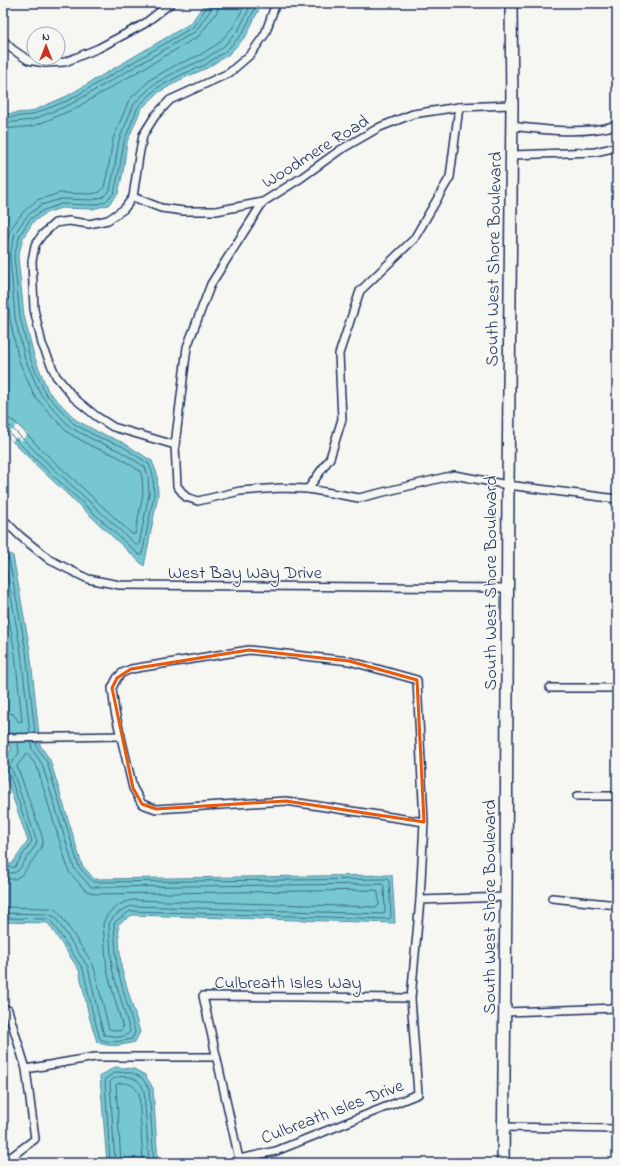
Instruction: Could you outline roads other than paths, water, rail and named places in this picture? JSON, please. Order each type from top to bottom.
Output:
[{"type":"street","points":[[3,40],[12,49],[28,60],[45,63],[65,62],[98,48],[144,24],[171,3]]},
{"type":"street","points":[[175,445],[113,427],[96,416],[74,398],[56,376],[42,344],[34,309],[32,261],[35,245],[42,235],[55,223],[69,220],[89,224],[108,220],[124,209],[133,197],[143,135],[155,116],[170,100],[229,73],[251,54],[265,34],[276,3]]},
{"type":"street","name":"South West Shore Boulevard","points":[[503,1163],[506,1012],[507,588],[512,155],[512,3]]},
{"type":"street","name":"Woodmere Road","points":[[133,197],[161,208],[184,211],[216,211],[263,202],[301,178],[340,150],[380,127],[413,114],[458,106],[512,104]]},
{"type":"street","points":[[308,489],[330,458],[342,419],[339,354],[360,291],[414,239],[450,177],[458,106]]},
{"type":"street","points":[[512,126],[567,132],[605,128],[617,125]]},
{"type":"street","points":[[512,155],[595,152],[617,147]]},
{"type":"street","points":[[263,202],[211,284],[188,347],[175,445],[177,486],[186,496],[198,501],[240,491],[281,488],[308,489],[359,498],[454,475],[508,485],[617,499]]},
{"type":"street","name":"West Bay Way Drive","points":[[3,519],[20,536],[50,560],[88,579],[120,585],[507,588]]},
{"type":"street","points":[[249,650],[349,661],[417,680],[424,822],[286,801],[156,809],[142,804],[133,788],[115,712],[112,688],[117,678],[122,673],[131,669],[249,650]]},
{"type":"street","points":[[550,688],[617,688]]},
{"type":"street","points":[[4,738],[121,736]]},
{"type":"street","points":[[577,796],[617,796]]},
{"type":"street","name":"Culbreath Isles Drive","points":[[216,1057],[239,1159],[276,1151],[418,1094],[411,998],[420,900],[424,822]]},
{"type":"street","points":[[420,900],[506,897]]},
{"type":"street","points":[[552,898],[617,906]]},
{"type":"street","name":"Culbreath Isles Way","points":[[216,1057],[203,996],[411,998]]},
{"type":"street","points":[[3,1008],[8,1010],[26,1069],[35,1138],[11,1157],[3,1155]]},
{"type":"street","points":[[506,1012],[617,1008]]},
{"type":"street","points":[[26,1069],[96,1057],[216,1057]]},
{"type":"street","points":[[503,1128],[617,1129]]},
{"type":"water","points":[[205,3],[262,3],[246,36],[229,54],[207,68],[184,78],[159,92],[141,109],[127,142],[118,194],[108,205],[93,209],[61,208],[46,213],[33,222],[23,238],[18,257],[24,316],[34,356],[48,391],[76,420],[98,432],[124,443],[152,461],[157,474],[158,495],[144,566],[3,432],[3,114],[30,112],[67,96],[191,23]]},
{"type":"water","points":[[3,550],[13,556],[30,650],[40,745],[50,760],[82,865],[94,879],[392,875],[395,923],[132,915],[118,924],[121,967],[140,1032],[135,1042],[121,1045],[106,1045],[97,1042],[89,1016],[79,970],[48,923],[3,922],[3,864],[12,864],[28,841],[5,775],[3,758],[11,750],[3,720]]},
{"type":"water","points":[[115,1067],[134,1069],[145,1075],[153,1088],[158,1163],[107,1163],[100,1076]]}]
